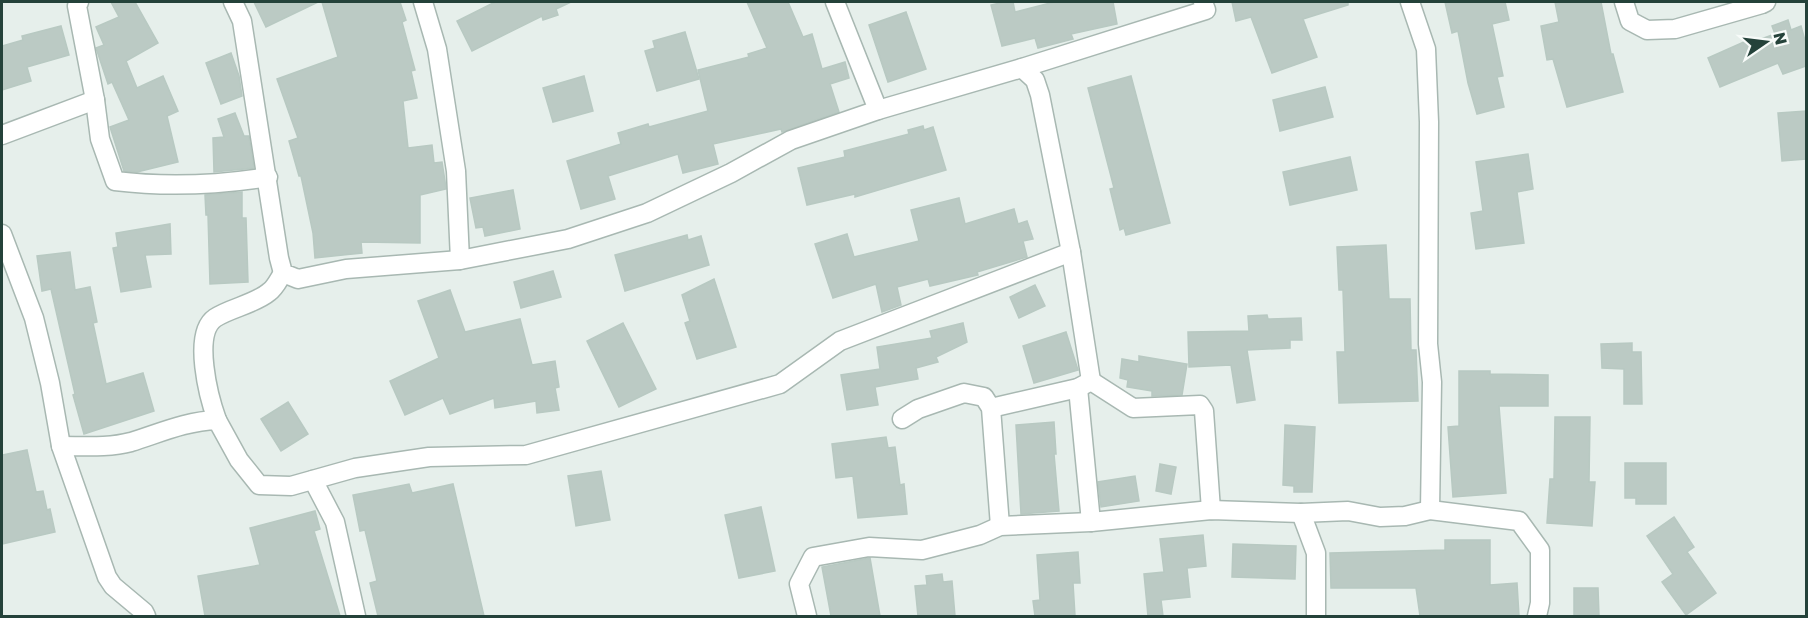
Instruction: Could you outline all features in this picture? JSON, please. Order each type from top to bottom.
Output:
[{"type":"street","points":[[79,2],[78,14],[95,100],[100,139],[115,181],[143,184],[189,184],[246,181],[268,177]]},
{"type":"street","points":[[233,2],[242,21],[283,273]]},
{"type":"street","points":[[423,2],[437,49],[456,171],[460,260]]},
{"type":"street","points":[[835,2],[878,110]]},
{"type":"street","points":[[283,273],[298,279],[346,269],[460,260],[568,238],[646,213],[731,173],[791,140],[878,110],[1022,68],[1206,10],[1203,2]]},
{"type":"street","points":[[1410,2],[1426,49],[1429,122],[1428,344],[1432,382],[1430,510]]},
{"type":"street","points":[[1624,2],[1630,21],[1647,30],[1675,29],[1766,2]]},
{"type":"street","points":[[1022,68],[1035,80],[1040,95],[1071,252],[1084,384],[1091,522]]},
{"type":"street","points":[[2,135],[95,100]]},
{"type":"street","points":[[2,234],[34,318],[50,383],[61,446],[107,577],[113,586],[146,616]]},
{"type":"street","points":[[283,273],[269,292],[213,319],[205,334],[203,358],[211,403],[217,420],[239,460],[259,486],[291,486],[355,468],[429,457],[526,455],[780,384],[840,341],[1071,252]]},
{"type":"street","points":[[991,408],[1084,384],[1133,408],[1200,405],[1204,411],[1211,510]]},
{"type":"street","points":[[902,419],[918,409],[964,393],[984,397],[991,408],[1000,526]]},
{"type":"street","points":[[61,446],[93,446],[129,442],[173,427],[217,420]]},
{"type":"street","points":[[313,480],[335,522],[356,616]]},
{"type":"street","points":[[807,616],[799,584],[813,558],[869,547],[922,550],[980,535],[1000,526],[1091,522],[1211,510],[1301,513],[1348,511],[1380,517],[1406,516],[1430,510],[1519,521],[1540,550],[1540,603],[1537,616]]},
{"type":"street","points":[[1301,513],[1316,553],[1316,616]]},
{"type":"building","points":[[111,2],[135,2],[158,43],[126,61],[137,88],[163,76],[178,111],[167,116],[178,162],[137,172],[124,171],[110,127],[129,120],[112,82],[108,84],[96,48],[104,45],[96,27],[119,17]]},
{"type":"building","points":[[254,2],[318,2],[266,27]]},
{"type":"building","points":[[322,2],[400,2],[406,20],[402,22],[415,70],[411,71],[417,98],[403,101],[408,148],[432,145],[434,163],[442,162],[446,189],[420,195],[420,243],[361,242],[362,253],[315,258],[313,233],[301,176],[299,176],[289,141],[298,138],[277,79],[338,57]]},
{"type":"building","points":[[495,2],[571,2],[556,9],[558,15],[543,20],[542,16],[472,51],[457,21]]},
{"type":"building","points":[[747,2],[788,2],[803,37],[812,34],[822,69],[845,62],[849,78],[830,84],[839,112],[782,132],[781,129],[713,144],[718,164],[683,173],[678,154],[608,176],[615,199],[581,209],[567,161],[621,144],[618,133],[708,111],[698,70],[749,57],[748,54],[767,48]]},
{"type":"building","points":[[1013,2],[1015,12],[1054,2],[1113,2],[1117,24],[1071,34],[1073,39],[1038,48],[1035,38],[1002,46],[991,5]]},
{"type":"building","points":[[1232,2],[1348,2],[1348,5],[1303,19],[1317,57],[1272,73],[1251,17],[1236,21]]},
{"type":"building","points":[[1445,2],[1505,2],[1509,20],[1492,24],[1503,76],[1497,77],[1504,107],[1477,114],[1468,83],[1458,31],[1452,33]]},
{"type":"building","points":[[1555,2],[1601,2],[1611,54],[1613,54],[1623,92],[1567,107],[1553,59],[1547,60],[1541,26],[1559,22]]},
{"type":"building","points":[[906,12],[926,69],[888,82],[869,25]]},
{"type":"building","points":[[1788,20],[1791,30],[1801,26],[1806,44],[1806,66],[1783,74],[1778,63],[1720,87],[1708,58],[1746,41],[1747,44],[1775,34],[1772,26]]},
{"type":"building","points":[[61,26],[69,55],[27,67],[31,81],[2,90],[2,46],[23,40],[22,36]]},
{"type":"building","points":[[685,32],[699,79],[657,91],[645,51],[655,48],[653,41]]},
{"type":"building","points":[[231,53],[239,76],[242,96],[221,104],[206,63]]},
{"type":"building","points":[[584,76],[593,111],[553,122],[543,88]]},
{"type":"building","points":[[1131,76],[1170,223],[1126,235],[1124,228],[1120,230],[1110,189],[1114,188],[1088,88]]},
{"type":"building","points":[[1325,87],[1333,117],[1280,131],[1273,100]]},
{"type":"building","points":[[1806,111],[1806,159],[1782,161],[1778,113]]},
{"type":"building","points":[[235,113],[244,136],[249,136],[254,168],[214,172],[213,138],[224,137],[218,119]]},
{"type":"building","points":[[923,126],[924,130],[933,127],[946,170],[855,197],[855,194],[807,205],[798,168],[845,157],[844,151],[909,134],[908,130]]},
{"type":"building","points":[[1528,154],[1533,189],[1517,192],[1524,243],[1476,249],[1471,213],[1483,211],[1476,162]]},
{"type":"building","points":[[1350,157],[1357,190],[1290,205],[1283,172]]},
{"type":"building","points":[[513,190],[520,229],[485,236],[483,227],[476,228],[470,198]]},
{"type":"building","points":[[242,192],[242,218],[246,218],[248,282],[210,284],[208,215],[206,215],[205,195]]},
{"type":"building","points":[[959,198],[965,224],[1014,209],[1018,224],[1027,221],[1033,239],[1023,241],[1027,257],[977,272],[978,275],[930,286],[928,279],[897,287],[901,305],[882,312],[876,284],[833,298],[815,244],[847,234],[854,257],[919,241],[911,210]]},
{"type":"building","points":[[170,224],[171,254],[145,255],[151,287],[121,292],[113,248],[118,247],[116,233]]},
{"type":"building","points":[[687,235],[688,240],[701,236],[709,265],[625,291],[615,255]]},
{"type":"building","points":[[1386,245],[1389,299],[1410,299],[1411,350],[1416,350],[1418,401],[1339,403],[1337,352],[1345,352],[1343,290],[1339,290],[1337,247]]},
{"type":"building","points":[[70,252],[75,290],[90,287],[97,322],[93,323],[106,384],[143,373],[154,411],[84,434],[73,395],[75,394],[51,289],[42,291],[37,256]]},
{"type":"building","points":[[553,271],[561,297],[521,308],[514,282]]},
{"type":"building","points":[[714,279],[736,347],[697,359],[685,323],[690,321],[682,295]]},
{"type":"building","points":[[1035,285],[1045,306],[1019,318],[1010,297]]},
{"type":"building","points":[[450,290],[465,332],[520,319],[532,365],[555,361],[559,387],[555,388],[559,410],[537,413],[536,401],[495,408],[494,398],[450,414],[443,398],[405,415],[390,381],[439,358],[418,301]]},
{"type":"building","points":[[1267,315],[1268,319],[1301,318],[1302,340],[1290,340],[1290,348],[1247,350],[1255,400],[1237,403],[1231,365],[1189,367],[1188,332],[1249,331],[1248,316]]},
{"type":"building","points":[[623,323],[656,389],[619,407],[587,341]]},
{"type":"building","points":[[963,323],[967,342],[936,357],[938,362],[916,368],[918,379],[875,387],[878,405],[847,410],[841,375],[880,369],[877,347],[932,338],[930,331]]},
{"type":"building","points":[[1066,332],[1078,370],[1034,383],[1023,346]]},
{"type":"building","points":[[1632,343],[1632,352],[1641,352],[1642,404],[1624,404],[1624,369],[1602,368],[1601,344]]},
{"type":"building","points":[[1139,356],[1187,364],[1182,395],[1152,396],[1152,391],[1127,387],[1128,380],[1120,378],[1122,359],[1139,362]]},
{"type":"building","points":[[1459,371],[1548,375],[1548,406],[1499,406],[1506,493],[1453,497],[1448,427],[1459,426]]},
{"type":"building","points":[[288,402],[308,434],[281,451],[261,419]]},
{"type":"building","points":[[1555,417],[1590,417],[1589,482],[1595,482],[1592,526],[1547,523],[1550,479],[1554,479]]},
{"type":"building","points":[[1054,422],[1059,511],[1021,514],[1016,425]]},
{"type":"building","points":[[1285,425],[1315,427],[1312,492],[1294,492],[1294,486],[1283,485]]},
{"type":"building","points":[[886,437],[888,448],[895,447],[900,485],[904,484],[907,514],[858,518],[853,476],[836,478],[832,444]]},
{"type":"building","points":[[27,450],[36,492],[43,491],[55,532],[2,544],[2,455]]},
{"type":"building","points":[[1625,463],[1666,463],[1666,504],[1636,504],[1636,498],[1625,498]]},
{"type":"building","points":[[1160,464],[1176,467],[1171,494],[1156,491]]},
{"type":"building","points":[[601,471],[610,520],[576,526],[568,476]]},
{"type":"building","points":[[1135,476],[1139,501],[1101,507],[1098,482]]},
{"type":"building","points":[[409,484],[412,493],[453,484],[484,616],[378,616],[370,583],[377,581],[365,530],[360,531],[353,495]]},
{"type":"building","points":[[761,507],[775,571],[739,578],[725,515]]},
{"type":"building","points":[[315,511],[320,529],[314,531],[340,616],[205,616],[198,576],[260,565],[250,528]]},
{"type":"building","points":[[1674,517],[1694,547],[1687,552],[1716,593],[1686,615],[1662,582],[1673,574],[1647,536]]},
{"type":"building","points":[[1203,535],[1206,566],[1187,568],[1190,597],[1161,600],[1163,616],[1148,616],[1144,574],[1164,572],[1160,539]]},
{"type":"building","points":[[1445,540],[1490,540],[1490,585],[1517,583],[1519,616],[1420,616],[1416,588],[1331,588],[1330,553],[1445,550]]},
{"type":"building","points":[[1233,544],[1296,546],[1295,579],[1232,577]]},
{"type":"building","points":[[1078,552],[1080,583],[1073,583],[1075,616],[1035,616],[1033,601],[1040,600],[1037,555]]},
{"type":"building","points":[[870,558],[880,616],[831,616],[822,567]]},
{"type":"building","points":[[942,574],[943,582],[952,581],[955,616],[918,616],[915,586],[927,585],[926,576]]},
{"type":"building","points":[[1574,588],[1598,588],[1599,616],[1574,616]]}]
